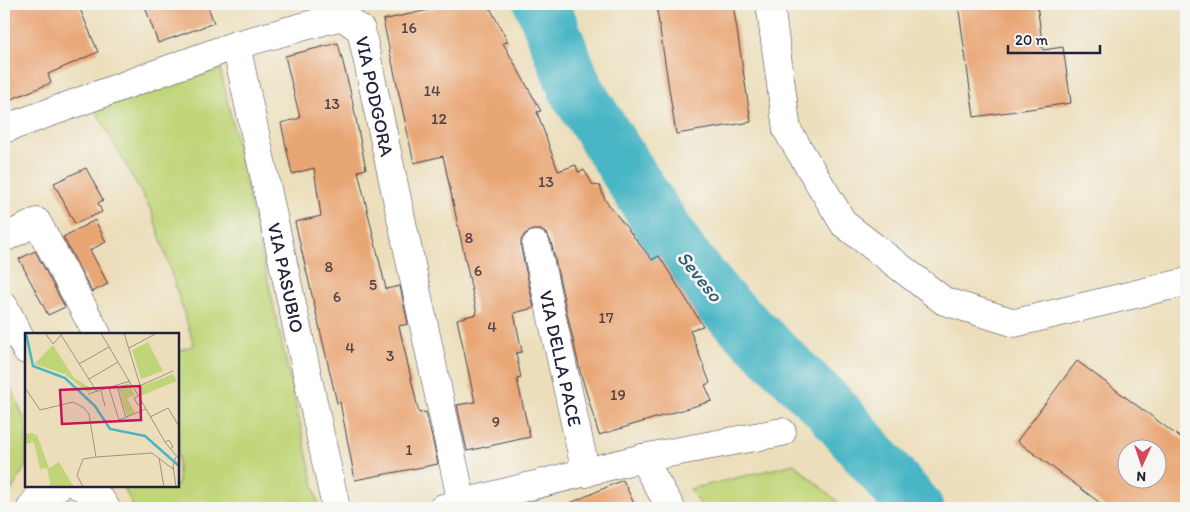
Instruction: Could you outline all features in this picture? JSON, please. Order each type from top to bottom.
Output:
[{"type":"street","points":[[770,4],[787,130],[844,224],[944,301],[1015,323],[1186,282]]},
{"type":"street","name":"VIA PODGORA","points":[[4,129],[236,45],[342,16],[361,30],[452,506]]},
{"type":"street","name":"VIA PASUBIO","points":[[236,45],[336,508]]},
{"type":"street","points":[[4,238],[37,222],[96,333]]},
{"type":"street","name":"VIA DELLA PACE","points":[[536,245],[586,473]]},
{"type":"street","points":[[4,306],[25,348]]},
{"type":"street","points":[[452,506],[642,458],[782,432]]},
{"type":"street","points":[[642,458],[671,508]]},
{"type":"street","points":[[84,487],[98,496],[106,508]]},
{"type":"green space","points":[[220,68],[319,508],[134,508],[124,487],[179,487],[179,351],[194,345],[152,212],[96,111]]},
{"type":"green space","points":[[4,373],[25,420],[25,467],[4,500]]},
{"type":"green space","points":[[794,464],[845,508],[703,508],[690,489]]},
{"type":"building","points":[[4,4],[78,4],[98,52],[48,74],[51,83],[4,102]]},
{"type":"building","points":[[144,4],[207,4],[214,23],[158,43]]},
{"type":"building","points":[[455,4],[488,4],[508,42],[503,43],[541,111],[537,112],[558,171],[576,165],[578,172],[584,170],[593,185],[600,186],[605,200],[652,260],[659,256],[703,326],[690,330],[710,383],[705,385],[712,401],[599,435],[580,371],[551,242],[547,234],[541,230],[533,230],[525,234],[521,240],[521,248],[534,308],[514,313],[522,352],[516,353],[521,378],[517,379],[530,437],[467,451],[457,405],[475,402],[457,319],[477,314],[443,156],[414,163],[383,20]]},
{"type":"building","points":[[656,4],[733,4],[751,122],[676,134]]},
{"type":"building","points":[[958,4],[1037,4],[1043,50],[1063,47],[1071,103],[974,117]]},
{"type":"building","points":[[338,43],[351,94],[366,169],[358,171],[386,289],[400,286],[408,324],[399,326],[419,413],[426,412],[438,464],[355,480],[340,402],[337,403],[295,222],[321,216],[314,168],[292,174],[281,123],[300,118],[285,56]]},
{"type":"building","points":[[86,168],[103,200],[98,203],[102,212],[75,224],[54,183]]},
{"type":"building","points":[[95,220],[106,242],[90,250],[108,284],[92,292],[63,237]]},
{"type":"building","points":[[35,251],[65,307],[48,315],[19,259]]},
{"type":"building","points":[[1077,361],[1186,442],[1186,508],[1107,508],[1017,441]]},
{"type":"building","points":[[623,480],[636,508],[559,508]]},
{"type":"waterway","name":"Seveso","points":[[542,4],[577,92],[679,252],[719,301],[830,408],[916,508]]}]
